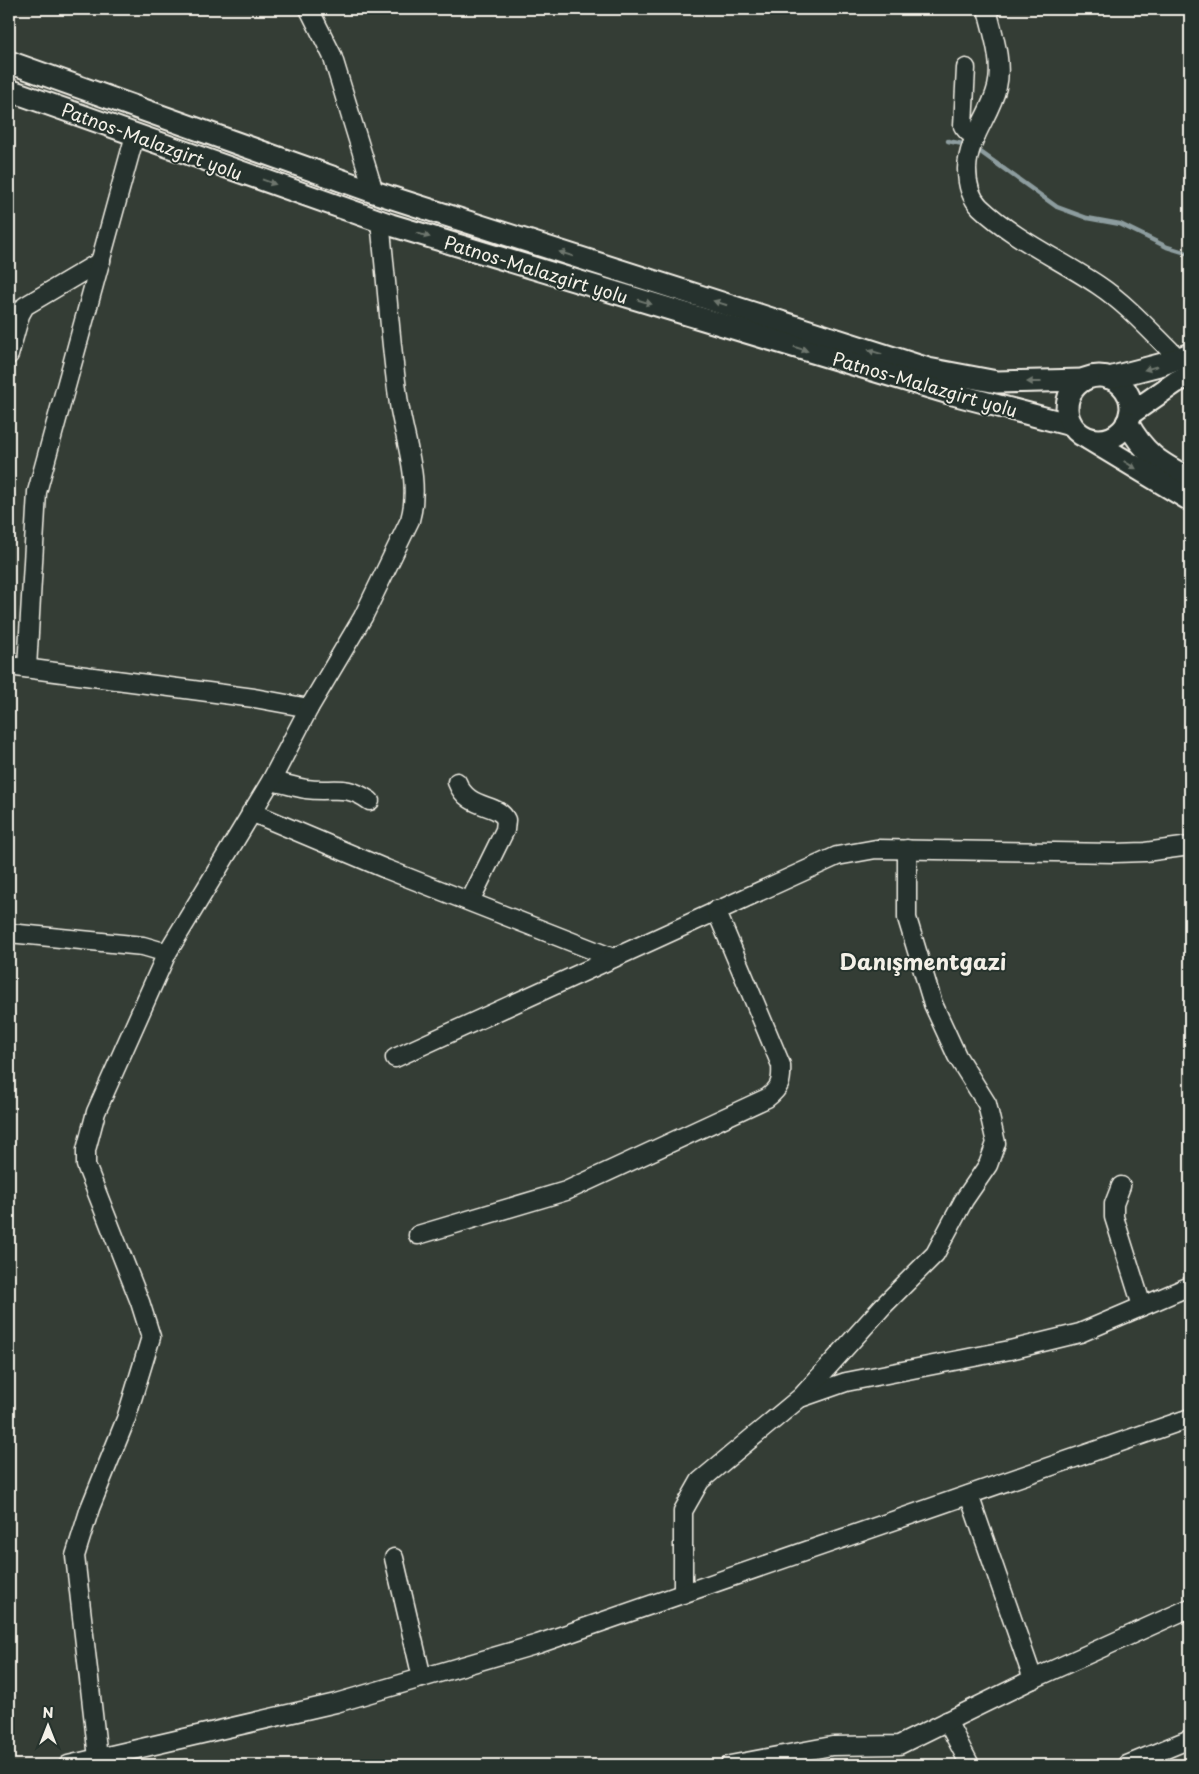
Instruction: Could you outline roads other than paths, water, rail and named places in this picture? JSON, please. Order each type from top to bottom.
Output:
[{"type":"main road","points":[[9,62],[374,192],[928,369],[997,382],[1083,380],[1100,376],[1109,378],[1124,388],[1128,396],[1129,418],[1146,452],[1158,462],[1190,479]]},
{"type":"main road","name":"Patnos-Malazgirt yolu","points":[[9,90],[380,222],[949,393],[1071,425]]},
{"type":"main road","points":[[1109,378],[1187,362]]},
{"type":"main road","points":[[1089,439],[1098,440],[1115,436],[1129,418],[1169,386],[1187,362]]},
{"type":"main road","points":[[1083,380],[1075,387],[1066,405],[1071,425],[1089,439],[1190,500]]},
{"type":"street","points":[[309,9],[332,55],[374,192]]},
{"type":"street","points":[[987,9],[998,59],[999,74],[993,98],[972,143],[967,177],[969,189],[980,207],[1013,232],[1099,286],[1187,362]]},
{"type":"street","points":[[966,68],[963,126],[968,132],[972,143]]},
{"type":"street","points":[[27,668],[33,594],[36,498],[135,135]]},
{"type":"street","points":[[98,1758],[75,1556],[90,1508],[126,1419],[151,1337],[140,1302],[86,1165],[86,1150],[96,1112],[167,953],[271,781],[309,708],[363,617],[402,539],[414,508],[413,474],[399,404],[380,222]]},
{"type":"street","points":[[9,355],[20,315],[25,306],[101,261]]},
{"type":"street","points":[[9,666],[254,698],[309,708]]},
{"type":"street","points":[[271,781],[307,789],[349,790],[357,792],[370,802]]},
{"type":"street","points":[[457,782],[466,798],[500,813],[506,820],[505,830],[470,901]]},
{"type":"street","points":[[252,812],[613,958]]},
{"type":"street","points":[[395,1058],[837,856],[876,848],[1114,853],[1146,852],[1190,846]]},
{"type":"street","points":[[683,1594],[683,1511],[700,1481],[801,1397],[883,1306],[935,1254],[964,1200],[988,1165],[996,1143],[987,1104],[957,1056],[933,1004],[907,918],[907,849]]},
{"type":"street","points":[[418,1235],[566,1191],[767,1098],[779,1089],[782,1079],[781,1065],[716,910]]},
{"type":"street","points":[[9,933],[144,946],[167,953]]},
{"type":"street","points":[[1121,1186],[1116,1195],[1114,1217],[1142,1306]]},
{"type":"street","points":[[801,1397],[846,1382],[1010,1350],[1080,1333],[1190,1286]]},
{"type":"street","points":[[68,1765],[336,1703],[538,1644],[1190,1418]]},
{"type":"street","points":[[969,1495],[1034,1679]]},
{"type":"street","points":[[394,1558],[422,1678]]},
{"type":"street","points":[[735,1765],[832,1746],[899,1745],[1034,1679],[1190,1608]]},
{"type":"street","points":[[947,1721],[970,1765]]},
{"type":"street","points":[[1126,1765],[1190,1739]]},
{"type":"waterway","points":[[948,141],[968,145]]},
{"type":"waterway","points":[[975,148],[1057,207],[1087,218],[1120,224],[1167,247],[1190,254]]},
{"type":"district","name":"Danışmentgazi","points":[[923,960]]}]
